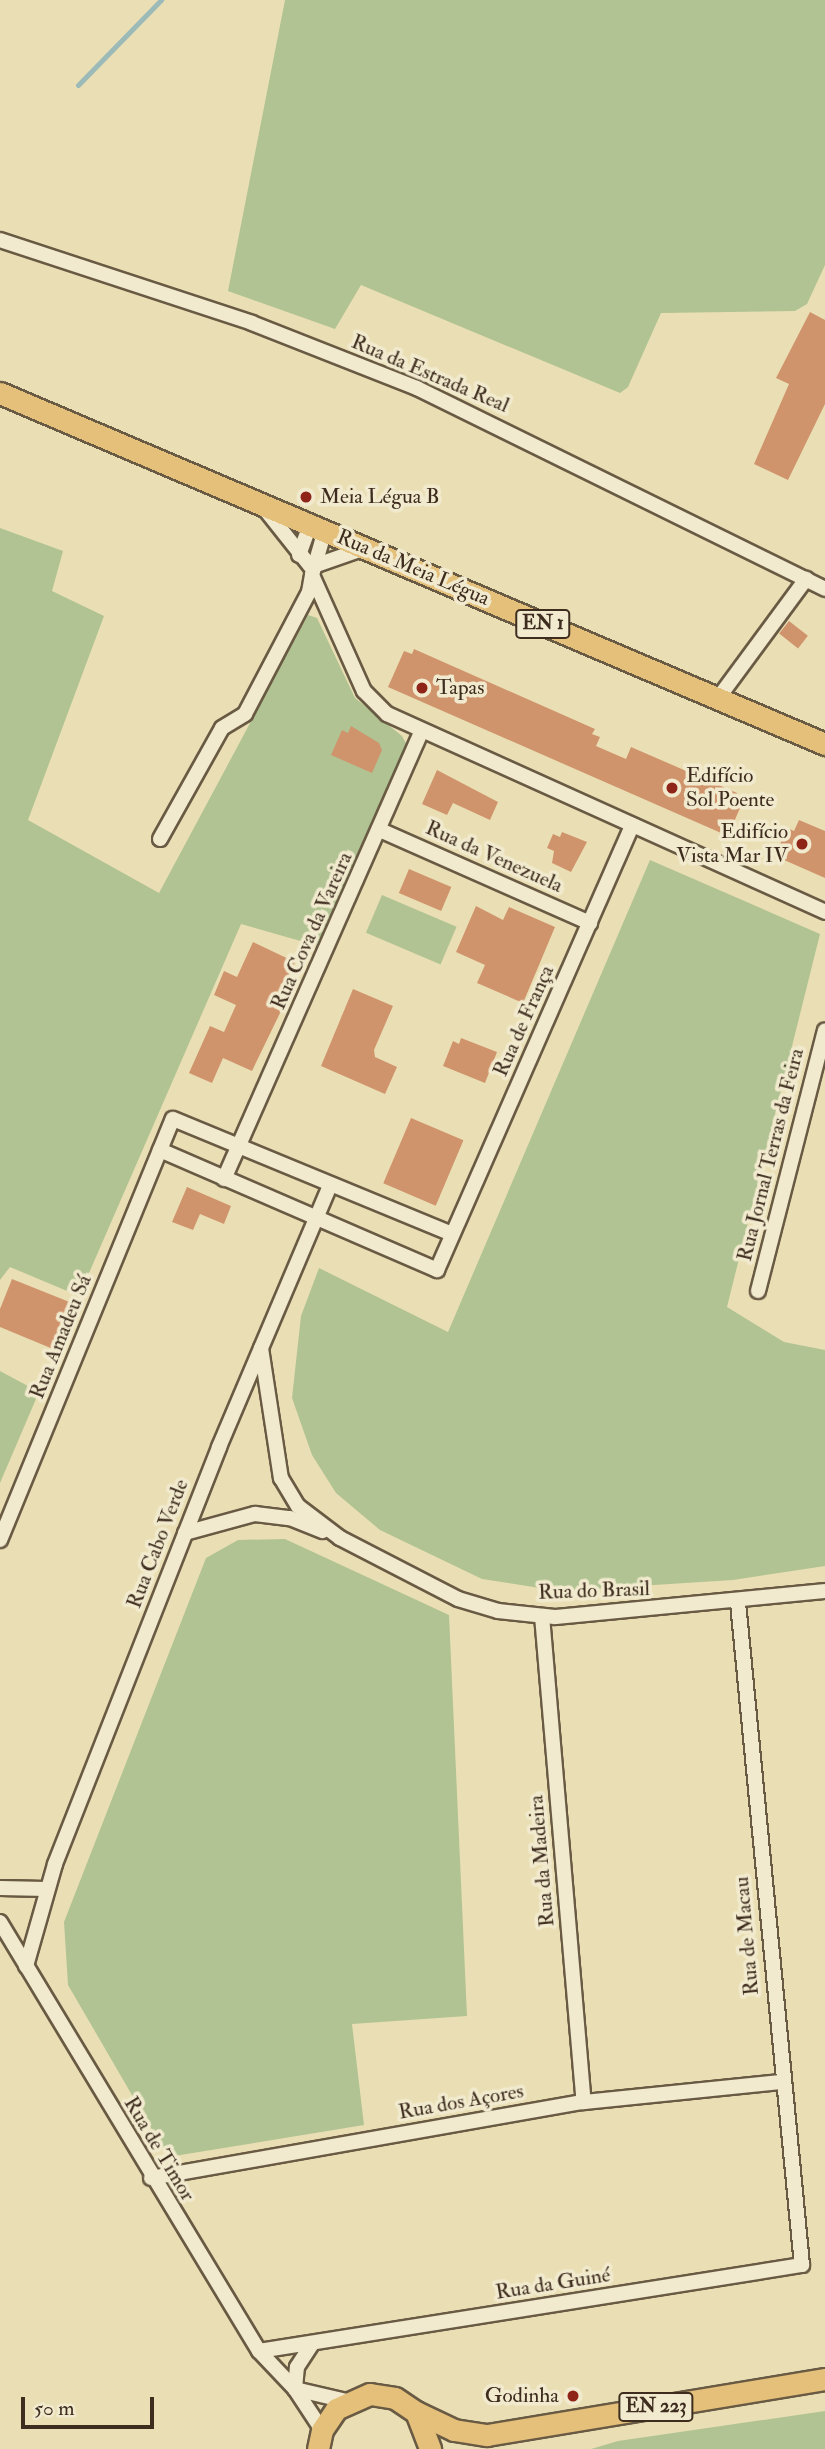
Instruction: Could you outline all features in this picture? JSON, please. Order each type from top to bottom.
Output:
[{"type":"main road","name":"Rua da Meia Légua","points":[[0,393],[825,744]]},
{"type":"main road","name":"EN 223","points":[[346,2401],[383,2395],[454,2430],[487,2435],[825,2379]]},
{"type":"main road","points":[[320,2439],[346,2401]]},
{"type":"main road","points":[[416,2412],[430,2449]]},
{"type":"main road","name":"EN 223","points":[[461,2449],[487,2435]]},
{"type":"street","name":"Rua da Estrada Real","points":[[0,240],[252,323],[417,388],[825,589]]},
{"type":"street","points":[[261,503],[311,571],[364,691],[387,714],[421,732],[825,912]]},
{"type":"street","points":[[299,555],[317,527]]},
{"type":"street","points":[[160,839],[222,728],[245,714],[309,592],[317,527]]},
{"type":"street","points":[[311,571],[365,548]]},
{"type":"street","points":[[719,697],[806,579]]},
{"type":"street","name":"Rua Cova da Vareira","points":[[224,1179],[421,732]]},
{"type":"street","name":"Rua de França","points":[[315,1217],[437,1270],[632,825]]},
{"type":"street","name":"Rua da Venezuela","points":[[380,830],[590,923]]},
{"type":"street","name":"Rua Jornal Terras da Feira","points":[[758,1291],[825,1030]]},
{"type":"street","name":"Rua Amadeu Sá","points":[[0,1540],[173,1119],[238,1146]]},
{"type":"street","points":[[238,1146],[452,1234]]},
{"type":"street","points":[[160,1150],[315,1217]]},
{"type":"street","name":"Rua Cabo Verde","points":[[26,1966],[46,1889],[185,1533],[330,1186]]},
{"type":"street","name":"Rua do Brasil","points":[[261,1347],[281,1478],[298,1506],[340,1538]]},
{"type":"street","name":"Rua do Brasil","points":[[185,1533],[255,1514],[290,1518],[340,1538],[458,1599],[542,1616],[738,1602],[825,1591]]},
{"type":"street","name":"Rua de Macau","points":[[738,1602],[781,2082],[802,2265]]},
{"type":"street","name":"Rua da Madeira","points":[[542,1616],[584,2102]]},
{"type":"street","points":[[0,1888],[46,1889]]},
{"type":"street","name":"Rua de Timor","points":[[0,1922],[151,2178],[259,2351],[295,2389],[320,2439]]},
{"type":"street","name":"Rua dos Açores","points":[[151,2178],[584,2102],[781,2082]]},
{"type":"street","name":"Rua da Guiné","points":[[259,2351],[802,2265]]},
{"type":"street","points":[[312,2344],[297,2367],[295,2389],[346,2401]]},
{"type":"green space","points":[[285,0],[825,0],[825,265],[807,304],[795,311],[661,313],[628,387],[620,393],[361,285],[335,329],[228,291]]},
{"type":"green space","points":[[0,528],[63,551],[52,591],[104,616],[28,820],[159,893],[308,615],[317,618],[355,698],[402,736],[408,747],[318,946],[241,924],[79,1296],[10,1267],[0,1280]]},
{"type":"green space","points":[[650,860],[820,934],[727,1307],[784,1342],[825,1350],[825,1566],[733,1580],[559,1591],[482,1579],[380,1530],[336,1493],[312,1455],[292,1398],[301,1316],[319,1268],[448,1332]]},
{"type":"green space","points":[[382,895],[457,927],[441,964],[366,933]]},
{"type":"green space","points":[[0,1371],[39,1392],[0,1483]]},
{"type":"green space","points":[[285,1539],[449,1615],[467,2016],[352,2024],[364,2125],[168,2157],[68,1985],[64,1922],[206,1558],[238,1540]]},
{"type":"green space","points":[[825,2411],[825,2449],[591,2449],[618,2441]]},
{"type":"building","points":[[810,312],[825,320],[825,404],[788,480],[754,464],[789,384],[776,378]]},
{"type":"building","points":[[789,621],[808,636],[798,648],[779,634]]},
{"type":"building","points":[[414,649],[595,729],[592,734],[600,737],[596,746],[626,759],[631,747],[737,793],[732,805],[740,808],[728,836],[388,687],[404,651],[412,654]]},
{"type":"building","points":[[351,726],[379,743],[382,750],[372,773],[331,755],[342,730],[348,733]]},
{"type":"building","points":[[437,770],[498,802],[490,820],[453,803],[447,815],[422,804]]},
{"type":"building","name":"Edifício Vista Mar IV","points":[[799,820],[825,831],[825,878],[775,856],[787,828],[794,831]]},
{"type":"building","points":[[562,832],[587,842],[571,872],[552,863],[554,851],[547,848],[553,834],[560,837]]},
{"type":"building","points":[[409,869],[451,887],[441,911],[399,893]]},
{"type":"building","points":[[476,906],[503,920],[509,907],[555,927],[523,1003],[477,983],[485,965],[456,952]]},
{"type":"building","points":[[253,942],[295,962],[274,1008],[281,1011],[252,1071],[223,1058],[212,1083],[189,1073],[210,1026],[224,1032],[236,1005],[214,995],[224,971],[237,977]]},
{"type":"building","points":[[353,989],[393,1006],[374,1050],[375,1057],[397,1067],[385,1094],[321,1066]]},
{"type":"building","points":[[461,1038],[497,1052],[485,1083],[443,1066],[453,1041],[459,1044]]},
{"type":"building","points":[[411,1118],[463,1140],[436,1206],[383,1183]]},
{"type":"building","points":[[187,1187],[231,1206],[224,1224],[200,1214],[193,1230],[172,1222]]},
{"type":"building","points":[[12,1279],[72,1303],[53,1349],[0,1327],[0,1309]]},
{"type":"waterway","points":[[78,85],[161,0]]},
{"type":"place","name":"Meia Légua B","points":[[306,497]]},
{"type":"place","name":"Tapas","points":[[422,688]]},
{"type":"place","name":"Edifício Sol Poente","points":[[672,788]]},
{"type":"place","name":"Edifício Vista Mar IV","points":[[802,844]]},
{"type":"place","name":"Godinha","points":[[573,2396]]}]
